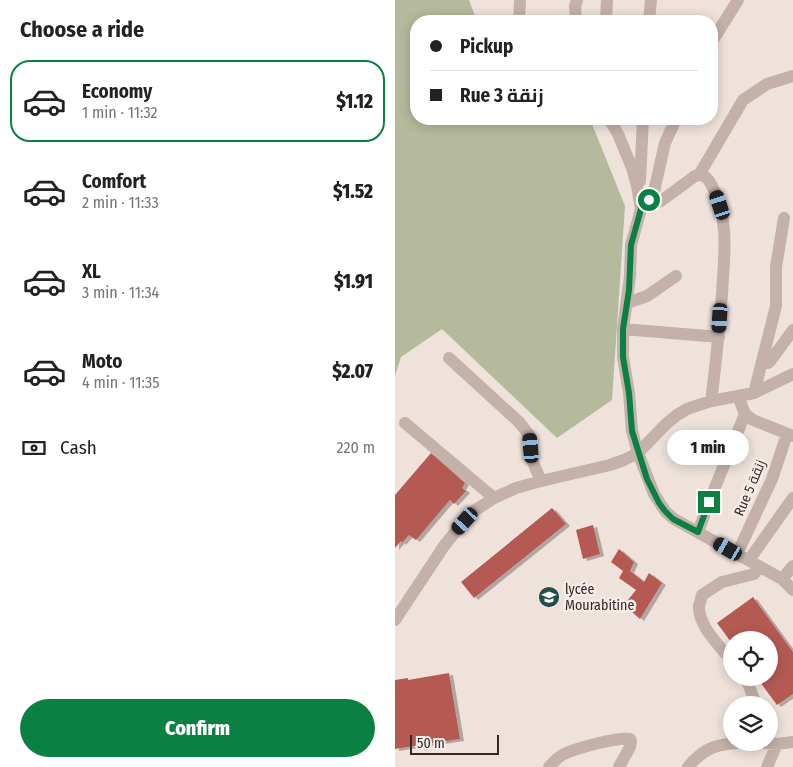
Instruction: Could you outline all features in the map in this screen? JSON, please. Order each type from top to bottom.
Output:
[{"type":"street","points":[[519,15],[520,0]]},
{"type":"street","points":[[576,15],[577,0]]},
{"type":"street","points":[[606,15],[607,0]]},
{"type":"street","points":[[650,15],[651,0]]},
{"type":"street","points":[[718,32],[738,0]]},
{"type":"street","points":[[644,204],[661,201],[669,197],[699,174],[743,100],[767,84],[793,76]]},
{"type":"street","points":[[612,125],[632,168],[644,204]]},
{"type":"street","points":[[643,125],[640,164],[644,204],[631,245],[627,303],[623,329],[623,357],[629,393],[632,431],[638,453],[654,494],[665,511],[673,519],[782,578],[793,590]]},
{"type":"street","points":[[644,204],[655,192],[665,143],[673,125]]},
{"type":"street","points":[[699,174],[708,178],[712,185],[723,216],[725,230],[719,337],[711,401]]},
{"type":"street","points":[[754,393],[776,306],[776,267],[784,218]]},
{"type":"street","points":[[627,303],[647,296],[676,276]]},
{"type":"street","points":[[623,329],[719,337]]},
{"type":"street","points":[[762,362],[767,363],[771,360],[793,330]]},
{"type":"street","points":[[449,358],[525,429],[530,436],[532,460],[541,481]]},
{"type":"street","points":[[395,620],[456,531],[474,511],[494,498],[516,488],[624,460],[638,453],[665,424],[687,409],[711,401],[754,393],[793,374]]},
{"type":"street","points":[[738,396],[745,414],[753,420],[790,435]]},
{"type":"street","points":[[698,532],[745,414]]},
{"type":"street","points":[[405,423],[494,498]]},
{"type":"street","name":"Rue 5 زنقة","points":[[737,554],[790,435]]},
{"type":"street","points":[[723,650],[701,620],[699,608],[702,595],[722,582],[754,574],[754,563],[793,498]]},
{"type":"street","points":[[782,578],[793,566]]},
{"type":"street","points":[[549,767],[559,758],[574,750],[615,739],[631,739],[630,747],[619,767]]},
{"type":"street","points":[[778,744],[793,742]]},
{"type":"street","points":[[688,767],[704,751],[723,744]]},
{"type":"street","points":[[767,767],[774,751]]},
{"type":"green space","points":[[395,0],[469,0],[475,15],[410,15],[410,125],[592,125],[625,206],[612,400],[557,438],[442,329],[401,357],[395,376]]},
{"type":"building","points":[[431,453],[465,483],[462,488],[466,491],[454,504],[450,500],[416,540],[409,535],[395,548],[395,495]]},
{"type":"building","points":[[552,508],[566,524],[474,598],[461,582]]},
{"type":"building","points":[[593,525],[600,554],[583,559],[576,530]]},
{"type":"building","points":[[619,549],[634,562],[630,571],[644,582],[649,573],[662,583],[640,619],[624,605],[636,590],[619,578],[623,571],[611,562]]},
{"type":"building","points":[[753,597],[778,631],[723,631],[717,623]]},
{"type":"building","points":[[778,631],[793,652],[793,694],[778,704],[778,696],[770,696],[763,686],[778,686]]},
{"type":"building","points":[[449,673],[460,739],[395,749],[395,680],[408,678],[408,680]]},
{"type":"place","name":"lycée Mourabitine","points":[[549,597]]},
{"type":"route","points":[[649,200],[640,203],[641,209],[631,245],[629,290],[623,329],[623,357],[629,393],[632,431],[647,479],[659,503],[673,519],[698,532],[709,502]]}]
